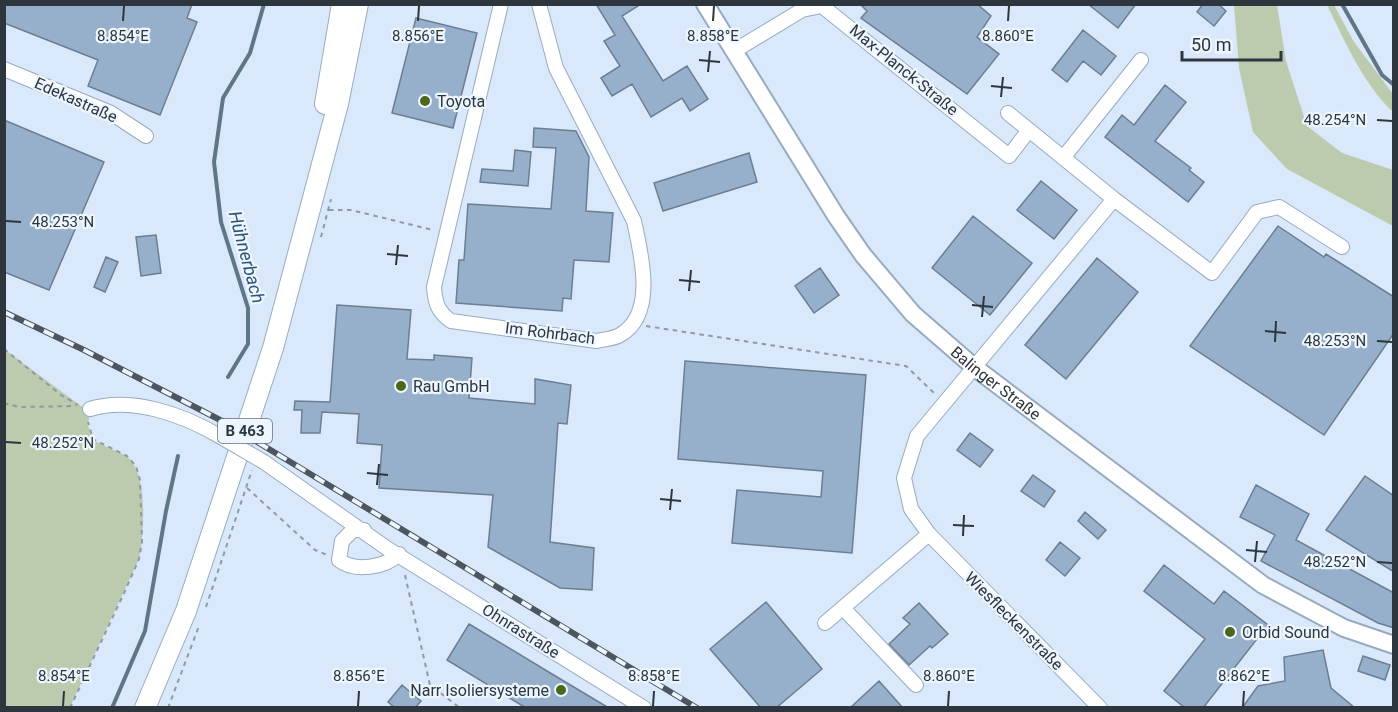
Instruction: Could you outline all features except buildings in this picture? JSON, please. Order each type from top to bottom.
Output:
[{"type":"highway","name":"B 463","points":[[325,148],[321,124],[342,4]]},
{"type":"highway","name":"B 463","points":[[145,708],[186,610],[273,348],[338,104],[358,4]]},
{"type":"main road","name":"Balinger Straße","points":[[705,4],[863,255],[913,314],[974,367],[1263,585],[1344,628],[1394,645]]},
{"type":"street","name":"Im Rohrbach","points":[[501,4],[434,287],[435,302],[441,314],[451,321],[597,340],[619,336],[633,324]]},
{"type":"street","points":[[539,4],[556,68],[634,221],[643,276],[641,305],[633,324]]},
{"type":"street","name":"Max-Planck-Straße","points":[[734,51],[802,10],[822,6],[1009,156],[1029,130]]},
{"type":"street","points":[[1063,158],[1141,60]]},
{"type":"street","name":"Edekastraße","points":[[4,69],[111,113],[146,136]]},
{"type":"street","points":[[1008,113],[1114,199],[1212,273],[1257,212],[1279,207],[1342,247]]},
{"type":"street","points":[[974,367],[1114,199]]},
{"type":"street","name":"Wiesfleckenstraße","points":[[974,367],[918,436],[904,478],[911,509],[929,534],[1100,708]]},
{"type":"street","name":"Ohnrastraße","points":[[90,409],[106,404],[131,405],[180,417],[221,437],[264,462],[399,554],[644,708]]},
{"type":"street","points":[[364,530],[353,530],[346,535],[338,553],[339,560],[347,566],[362,567],[385,563],[399,554]]},
{"type":"street","points":[[825,623],[929,534]]},
{"type":"street","points":[[843,608],[916,684]]},
{"type":"path","points":[[329,210],[351,210],[448,233]]},
{"type":"path","points":[[633,324],[906,366],[944,402]]},
{"type":"path","points":[[4,349],[61,395],[81,406],[19,407],[4,403]]},
{"type":"path","points":[[70,708],[134,570],[142,542],[140,480],[136,466],[127,456],[93,439],[88,426],[90,409]]},
{"type":"path","points":[[247,488],[315,550],[339,560]]},
{"type":"path","points":[[399,554],[430,685],[460,708]]},
{"type":"green space","points":[[1234,5],[1277,5],[1286,61],[1307,126],[1342,153],[1393,170],[1393,226],[1287,169],[1253,132],[1239,68]]},
{"type":"green space","points":[[1327,5],[1334,5],[1354,42],[1393,94],[1393,112],[1382,101],[1364,75]]},
{"type":"green space","points":[[4,349],[81,406],[90,409],[88,426],[93,439],[126,456],[133,464],[142,489],[143,520],[139,559],[70,707],[5,707]]},
{"type":"waterway","name":"Hühnerbach","points":[[228,377],[248,344],[248,308],[221,222],[214,162],[223,98],[250,53],[264,4]]},
{"type":"waterway","points":[[1342,4],[1382,75],[1394,85]]},
{"type":"waterway","name":"Hühnerbach","points":[[112,708],[145,631],[178,456]]},
{"type":"railway","points":[[4,312],[226,423],[697,708]]},
{"type":"place","name":"Toyota","points":[[425,101]]},
{"type":"place","name":"Rau GmbH","points":[[401,386]]},
{"type":"place","name":"Orbid Sound","points":[[1230,632]]},
{"type":"place","name":"Narr Isoliersysteme","points":[[561,690]]}]
